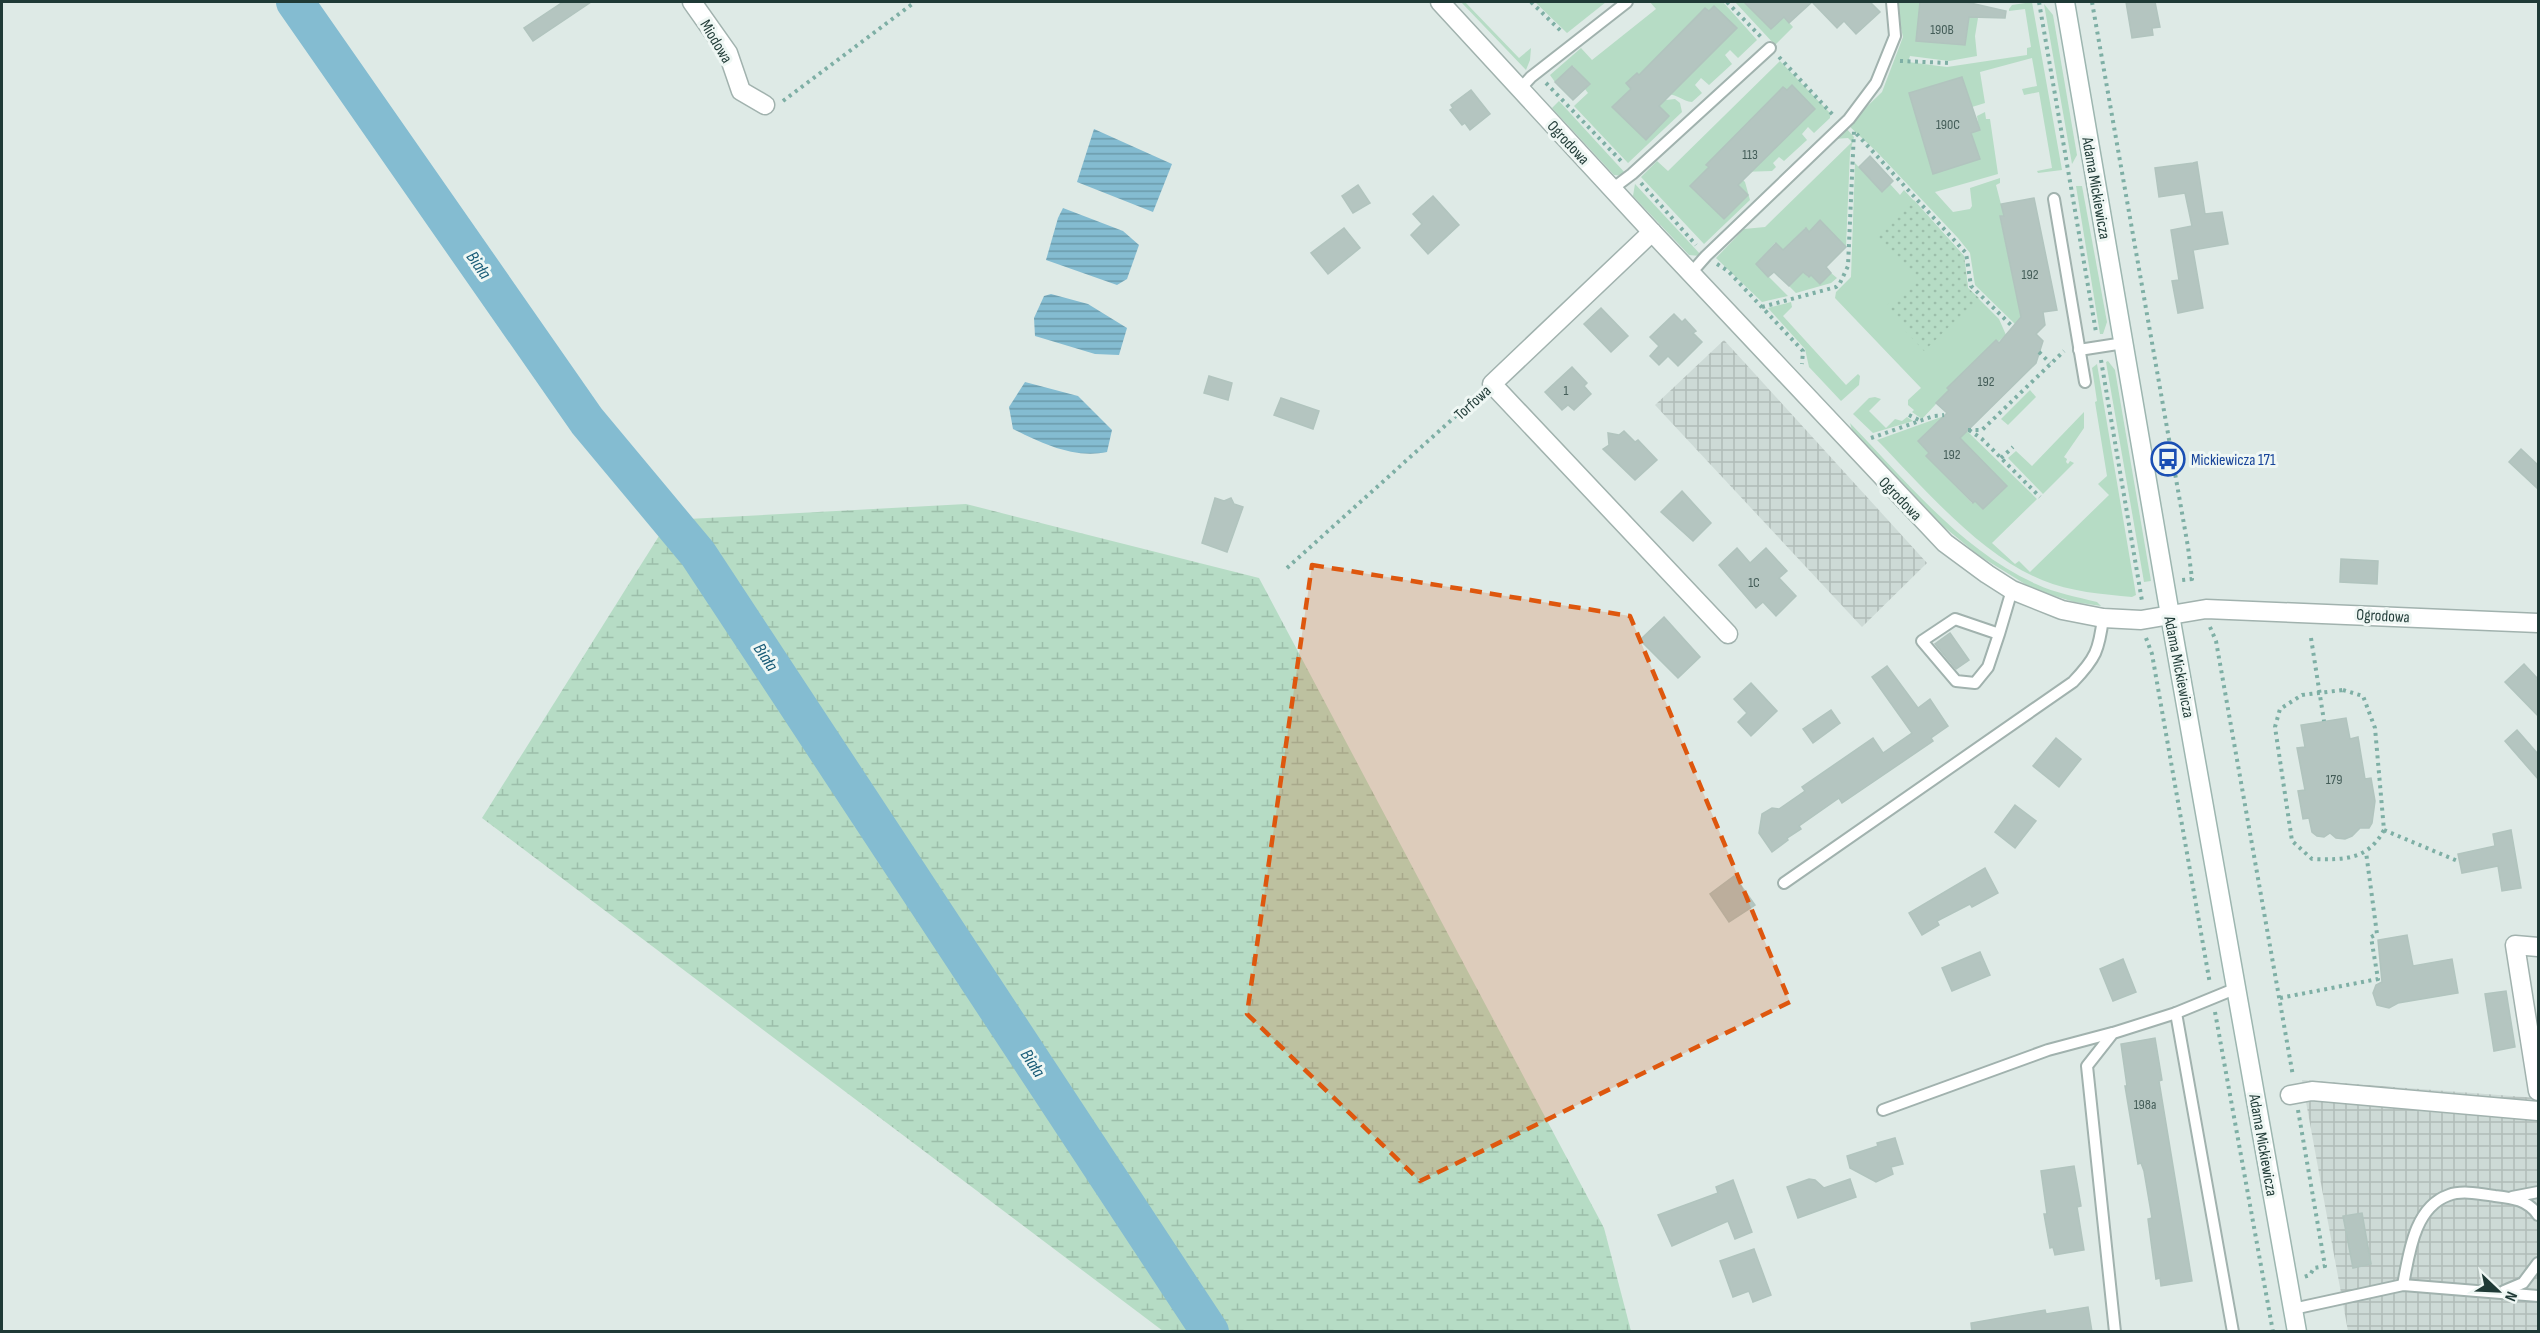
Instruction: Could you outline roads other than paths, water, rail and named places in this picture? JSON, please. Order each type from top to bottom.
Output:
[{"type":"street","name":"Miodowa","points":[[692,2],[728,53],[741,90],[765,105]]},
{"type":"street","name":"Ogrodowa","points":[[1440,2],[1525,83],[1612,189],[1945,543],[2012,590],[2062,610],[2103,618],[2141,620],[2206,609],[2538,622]]},
{"type":"street","name":"Adama Mickiewicza","points":[[2065,2],[2124,343],[2176,583],[2170,615],[2297,1332]]},
{"type":"street","name":"Torfowa","points":[[1652,232],[1492,384],[1728,634]]},
{"type":"street","points":[[2538,947],[2515,945],[2538,1090]]},
{"type":"street","points":[[2293,1095],[2312,1091],[2538,1111]]},
{"type":"lane","points":[[1525,83],[1628,2]]},
{"type":"lane","points":[[1691,273],[1842,125],[1876,83],[1895,36],[1892,2]]},
{"type":"lane","points":[[1612,189],[1632,174],[1770,48]]},
{"type":"lane","points":[[2054,199],[2085,382]]},
{"type":"lane","points":[[2079,350],[2124,343]]},
{"type":"lane","points":[[1999,634],[1955,619],[1922,641],[1956,681],[1975,683],[1988,667],[1999,634],[2012,590]]},
{"type":"lane","points":[[1784,883],[2073,682],[2088,666],[2099,647],[2103,618]]},
{"type":"lane","points":[[1883,1110],[2048,1050],[2176,1013],[2237,988]]},
{"type":"lane","points":[[2176,1013],[2233,1332]]},
{"type":"lane","points":[[2113,1033],[2087,1066],[2115,1332]]},
{"type":"lane","points":[[2512,1198],[2538,1192]]},
{"type":"lane","points":[[2403,1285],[2410,1251],[2421,1219],[2435,1203],[2450,1194],[2512,1198],[2532,1205],[2538,1215]]},
{"type":"lane","points":[[2501,1293],[2523,1283],[2538,1263]]},
{"type":"lane","points":[[2293,1309],[2403,1285],[2538,1296]]},
{"type":"water","points":[[1094,129],[1172,164],[1153,212],[1077,182]]},
{"type":"water","points":[[1063,208],[1123,231],[1139,245],[1127,279],[1117,285],[1046,260]]},
{"type":"water","points":[[1051,294],[1088,304],[1127,328],[1119,355],[1095,354],[1035,336],[1034,318],[1044,296]]},
{"type":"water","points":[[1025,382],[1078,396],[1112,430],[1107,452],[1095,454],[1070,451],[1046,444],[1013,429],[1009,407]]},
{"type":"waterway","name":"Biała","points":[[295,2],[587,421],[698,554],[1210,1332]]},
{"type":"place","name":"Mickiewicza 171","points":[[2168,459]]}]
